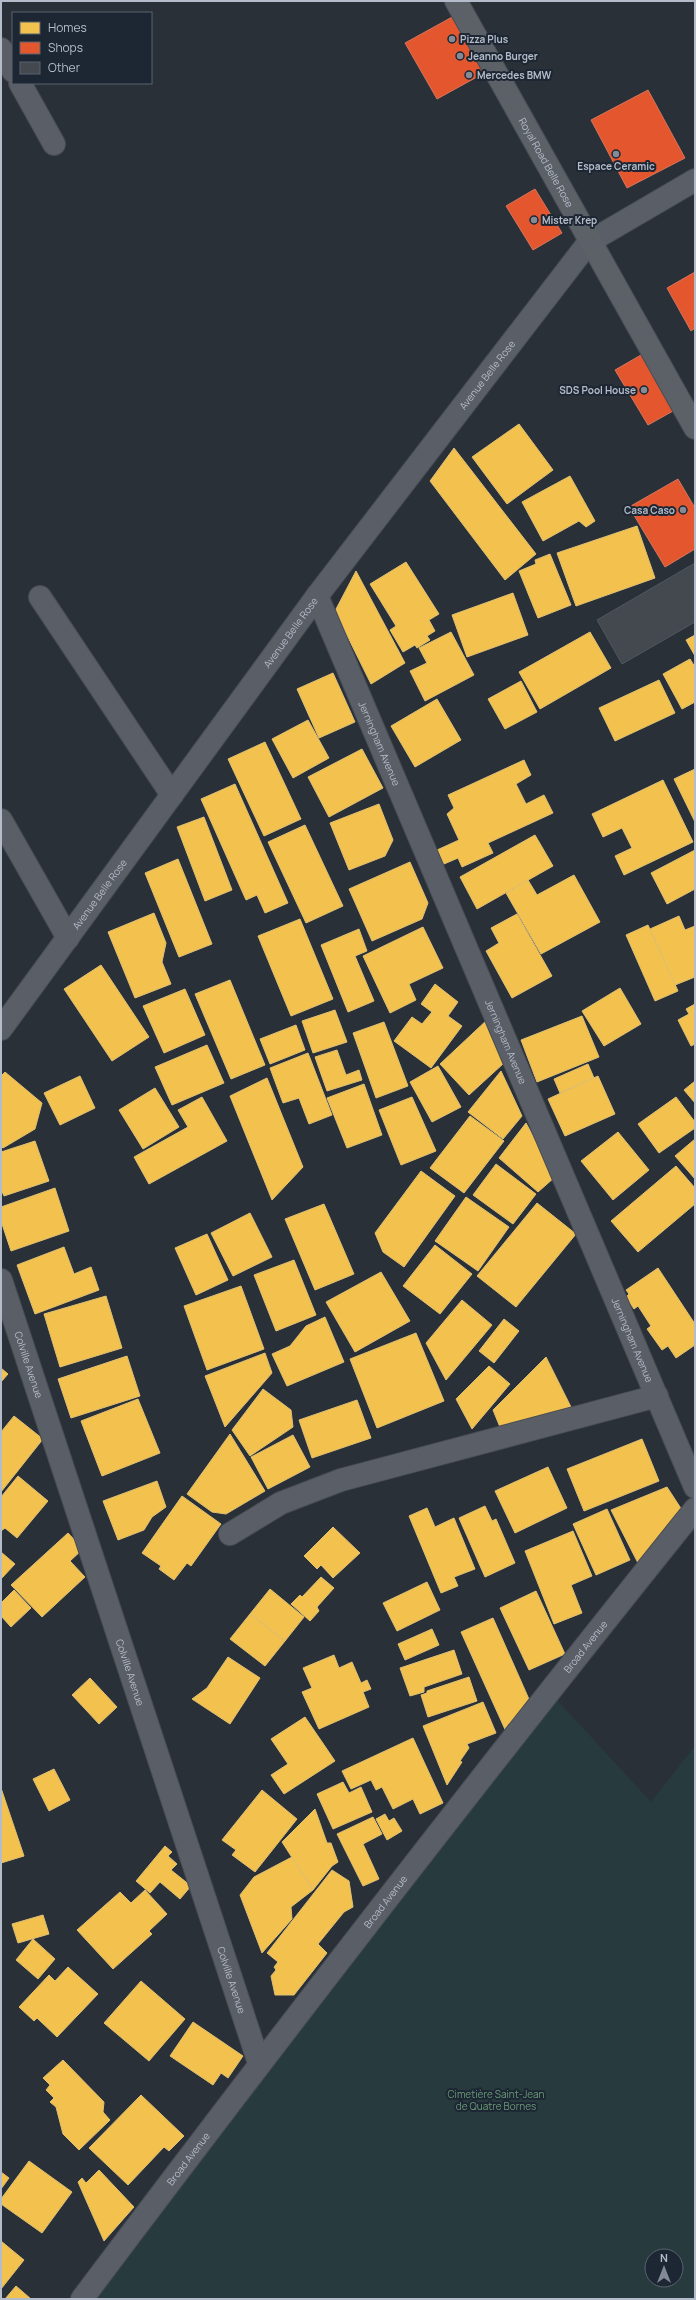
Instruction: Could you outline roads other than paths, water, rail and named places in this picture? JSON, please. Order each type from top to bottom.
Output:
[{"type":"main road","name":"Royal Road Belle Rose","points":[[456,1],[589,242],[695,428]]},
{"type":"street","points":[[1,49],[12,68]]},
{"type":"street","points":[[21,84],[54,144]]},
{"type":"street","points":[[589,242],[695,180]]},
{"type":"street","name":"Avenue Belle Rose","points":[[1,1029],[317,596],[589,242]]},
{"type":"street","name":"Jerningham Avenue","points":[[317,596],[695,1487]]},
{"type":"street","points":[[40,598],[172,795]]},
{"type":"street","points":[[1,820],[68,938]]},
{"type":"street","name":"Colville Avenue","points":[[1,1280],[259,2063]]},
{"type":"street","points":[[230,1534],[281,1503],[341,1480],[657,1396]]},
{"type":"street","name":"Broad Avenue","points":[[82,2299],[259,2063],[549,1690],[695,1509]]},
{"type":"place","name":"Pizza Plus","points":[[452,39]]},
{"type":"place","name":"Jeanno Burger","points":[[460,56]]},
{"type":"place","name":"Mercedes BMW","points":[[469,75]]},
{"type":"place","name":"Espace Ceramic","points":[[616,154]]},
{"type":"place","name":"Mister Krep","points":[[534,220]]},
{"type":"place","name":"SDS Pool House","points":[[644,390]]},
{"type":"place","name":"Casa Caso","points":[[683,510]]},
{"type":"park label","name":"Cimetière Saint-Jean de Quatre Bornes","points":[[496,2100]]}]
